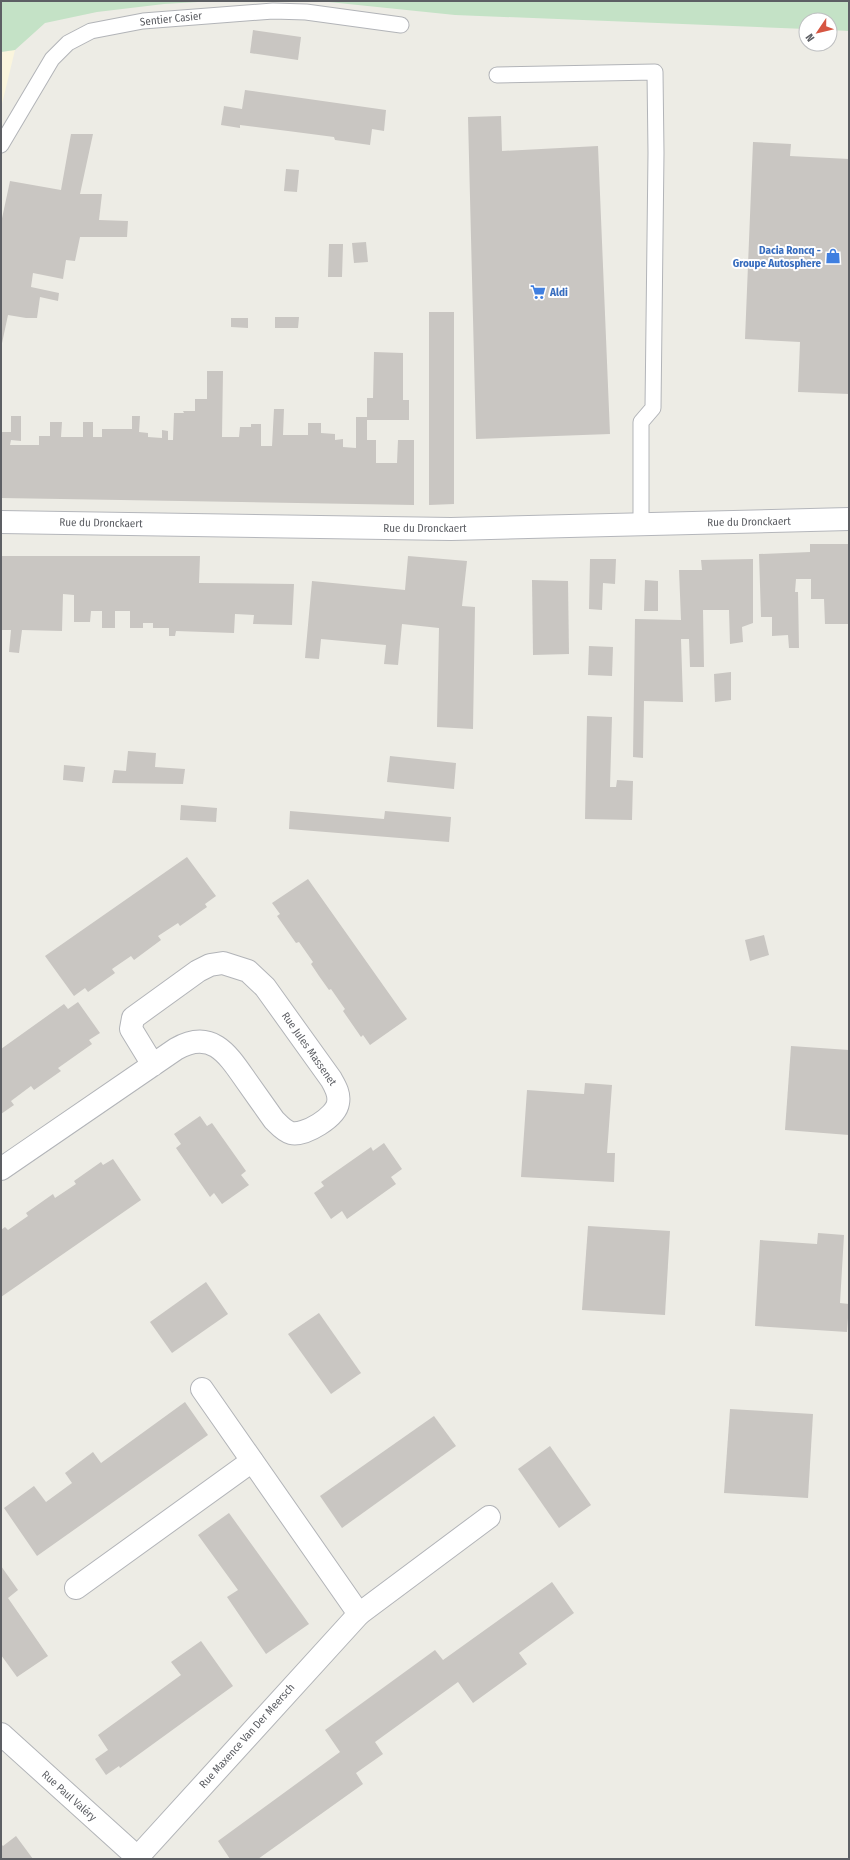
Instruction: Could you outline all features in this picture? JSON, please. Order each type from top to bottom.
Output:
[{"type":"street","name":"Rue du Dronckaert","points":[[1,522],[451,529],[849,519]]},
{"type":"street","name":"Rue Jules Massenet","points":[[1,1169],[183,1045],[197,1041],[211,1043],[224,1052],[274,1120],[282,1128],[291,1133],[300,1133],[308,1130],[334,1112],[338,1104],[338,1097],[334,1083],[265,987],[248,970],[223,963],[210,965],[198,970],[133,1018],[131,1029],[153,1065]]},
{"type":"street","points":[[202,1389],[358,1614]]},
{"type":"street","points":[[76,1588],[252,1461]]},
{"type":"street","name":"Rue Maxence Van Der Meersch","points":[[136,1858],[358,1614],[489,1517]]},
{"type":"street","name":"Rue Paul Valéry","points":[[1,1734],[136,1858]]},
{"type":"lane","name":"Sentier Casier","points":[[1,145],[52,59],[68,43],[91,30],[143,21],[273,10],[306,12],[401,25]]},
{"type":"lane","points":[[497,75],[655,72],[656,153],[653,408],[641,422],[641,524]]},
{"type":"shaded area","points":[[15,50],[1,108],[1,52]]},
{"type":"green space","points":[[1,1],[215,1],[164,4],[97,12],[45,23],[15,50],[1,52]]},
{"type":"green space","points":[[319,1],[849,1],[849,31],[838,30],[838,12],[798,12],[798,29],[455,15]]},
{"type":"building","points":[[253,30],[301,37],[298,60],[250,53]]},
{"type":"building","points":[[245,90],[386,110],[384,131],[372,129],[370,145],[335,140],[334,137],[240,125],[240,128],[221,125],[224,106],[242,109]]},
{"type":"building","name":"Aldi","points":[[501,116],[502,151],[598,146],[610,434],[476,439],[468,117]]},
{"type":"building","points":[[71,134],[93,134],[80,194],[102,194],[99,220],[128,221],[127,237],[80,237],[75,261],[66,260],[63,279],[33,273],[31,287],[59,293],[58,301],[40,297],[37,318],[8,315],[1,348],[1,223],[10,181],[61,190]]},
{"type":"building","points":[[753,142],[791,144],[790,156],[849,159],[849,394],[798,392],[800,342],[745,339]]},
{"type":"building","points":[[286,169],[299,170],[297,192],[284,191]]},
{"type":"building","points":[[366,242],[368,262],[354,263],[352,243]]},
{"type":"building","points":[[329,244],[343,244],[342,277],[328,277]]},
{"type":"building","points":[[429,312],[454,312],[454,504],[429,505]]},
{"type":"building","points":[[275,317],[299,317],[298,328],[275,328]]},
{"type":"building","points":[[231,318],[248,318],[248,328],[231,327]]},
{"type":"building","points":[[374,352],[403,353],[403,400],[409,400],[409,420],[367,420],[367,440],[376,440],[376,463],[397,463],[398,440],[414,440],[414,505],[1,498],[1,432],[11,432],[11,416],[21,416],[21,441],[11,440],[10,445],[39,445],[39,436],[50,436],[50,422],[62,422],[61,437],[83,437],[83,422],[93,422],[93,437],[102,437],[102,429],[132,429],[132,416],[140,416],[139,432],[148,433],[148,437],[162,438],[162,430],[168,431],[168,440],[173,440],[174,413],[195,411],[195,399],[207,399],[207,371],[223,371],[222,437],[239,437],[240,427],[251,427],[251,424],[261,424],[261,446],[272,446],[274,409],[284,409],[283,435],[308,435],[308,423],[321,423],[321,433],[335,434],[335,440],[343,439],[343,447],[356,448],[356,417],[367,417],[367,398],[373,398]]},
{"type":"building","points":[[810,544],[849,544],[849,624],[825,624],[824,599],[811,599],[811,579],[796,579],[795,592],[798,592],[799,648],[789,648],[788,635],[772,636],[772,617],[761,617],[759,554],[810,552]]},
{"type":"building","points":[[1,556],[200,556],[199,583],[294,584],[292,625],[253,624],[254,615],[235,614],[234,633],[176,631],[175,636],[169,636],[169,628],[153,628],[153,623],[143,623],[143,628],[130,628],[130,611],[115,611],[115,628],[102,628],[102,611],[91,611],[90,622],[74,622],[74,595],[63,594],[62,631],[22,630],[19,653],[9,652],[11,630],[1,630]]},
{"type":"building","points":[[408,556],[467,561],[462,606],[475,607],[473,729],[437,727],[439,628],[402,624],[398,665],[384,664],[386,645],[321,639],[319,659],[305,658],[312,581],[405,590]]},
{"type":"building","points":[[590,559],[616,559],[615,584],[603,583],[602,610],[589,609]]},
{"type":"building","points":[[753,559],[753,623],[742,627],[743,642],[730,644],[729,610],[703,610],[704,667],[690,667],[689,639],[681,639],[683,702],[644,701],[643,758],[633,757],[635,619],[681,620],[679,570],[702,570],[701,560]]},
{"type":"building","points":[[532,580],[568,581],[569,654],[533,655]]},
{"type":"building","points":[[645,580],[658,581],[658,611],[644,611]]},
{"type":"building","points":[[589,646],[613,647],[612,676],[588,675]]},
{"type":"building","points":[[731,672],[731,700],[715,702],[714,674]]},
{"type":"building","points":[[587,716],[612,717],[610,787],[616,787],[617,780],[633,781],[632,820],[585,819]]},
{"type":"building","points":[[128,751],[156,753],[155,767],[185,769],[183,784],[112,783],[114,770],[126,771]]},
{"type":"building","points":[[390,756],[456,763],[454,789],[387,782]]},
{"type":"building","points":[[64,765],[85,767],[83,782],[63,780]]},
{"type":"building","points":[[181,805],[217,808],[216,822],[180,820]]},
{"type":"building","points":[[290,811],[384,819],[385,811],[451,817],[449,842],[289,829]]},
{"type":"building","points":[[187,857],[216,896],[205,904],[207,907],[180,926],[178,923],[158,936],[161,940],[134,960],[131,956],[112,969],[115,973],[88,992],[85,988],[74,996],[45,956]]},
{"type":"building","points":[[308,879],[407,1019],[370,1045],[363,1035],[361,1037],[343,1011],[345,1009],[331,989],[329,990],[319,976],[311,964],[313,962],[299,942],[296,943],[277,916],[280,914],[272,903]]},
{"type":"building","points":[[764,935],[769,955],[750,961],[745,940]]},
{"type":"building","points":[[78,1002],[100,1033],[89,1040],[92,1044],[58,1068],[61,1071],[34,1090],[31,1086],[11,1101],[14,1105],[1,1114],[1,1049],[64,1004],[68,1009]]},
{"type":"building","points":[[791,1046],[849,1050],[849,1135],[785,1130]]},
{"type":"building","points":[[585,1083],[612,1085],[607,1153],[615,1153],[614,1182],[521,1177],[527,1090],[584,1094]]},
{"type":"building","points":[[200,1116],[207,1126],[212,1123],[246,1171],[241,1175],[249,1185],[222,1204],[214,1193],[210,1197],[176,1148],[181,1144],[174,1134]]},
{"type":"building","points":[[384,1143],[402,1169],[391,1177],[396,1184],[347,1219],[342,1211],[331,1219],[314,1193],[324,1186],[321,1182],[371,1147],[373,1151]]},
{"type":"building","points":[[113,1159],[141,1200],[1,1297],[1,1230],[5,1227],[8,1230],[28,1216],[26,1213],[53,1194],[55,1198],[76,1184],[74,1181],[101,1162],[103,1165]]},
{"type":"building","points":[[588,1226],[670,1231],[665,1315],[582,1310]]},
{"type":"building","points":[[818,1233],[844,1235],[840,1303],[849,1304],[847,1332],[755,1326],[760,1240],[817,1244]]},
{"type":"building","points":[[206,1282],[228,1314],[172,1353],[150,1322]]},
{"type":"building","points":[[319,1313],[361,1373],[331,1394],[288,1334]]},
{"type":"building","points":[[185,1402],[208,1435],[37,1556],[4,1508],[34,1486],[46,1502],[72,1483],[65,1473],[93,1452],[101,1463]]},
{"type":"building","points":[[730,1409],[813,1414],[808,1498],[724,1493]]},
{"type":"building","points":[[434,1416],[456,1446],[342,1528],[320,1496]]},
{"type":"building","points":[[550,1446],[591,1505],[559,1528],[518,1469]]},
{"type":"building","points":[[229,1513],[309,1624],[266,1654],[227,1597],[238,1590],[198,1535]]},
{"type":"building","points":[[1,1566],[18,1590],[8,1598],[48,1656],[17,1677],[1,1655]]},
{"type":"building","points":[[552,1582],[574,1613],[519,1653],[527,1664],[473,1703],[458,1682],[375,1742],[383,1754],[356,1773],[363,1784],[258,1859],[230,1859],[218,1841],[340,1752],[325,1730],[435,1650],[443,1660]]},
{"type":"building","points":[[201,1641],[233,1686],[120,1768],[119,1766],[106,1775],[95,1759],[108,1750],[98,1735],[181,1675],[171,1662]]},
{"type":"building","points":[[16,1836],[33,1859],[1,1859],[1,1844],[3,1846]]},
{"type":"place","name":"Dacia Roncq - Groupe Autosphere","points":[[833,256]]},
{"type":"place","name":"Aldi","points":[[538,292]]}]
